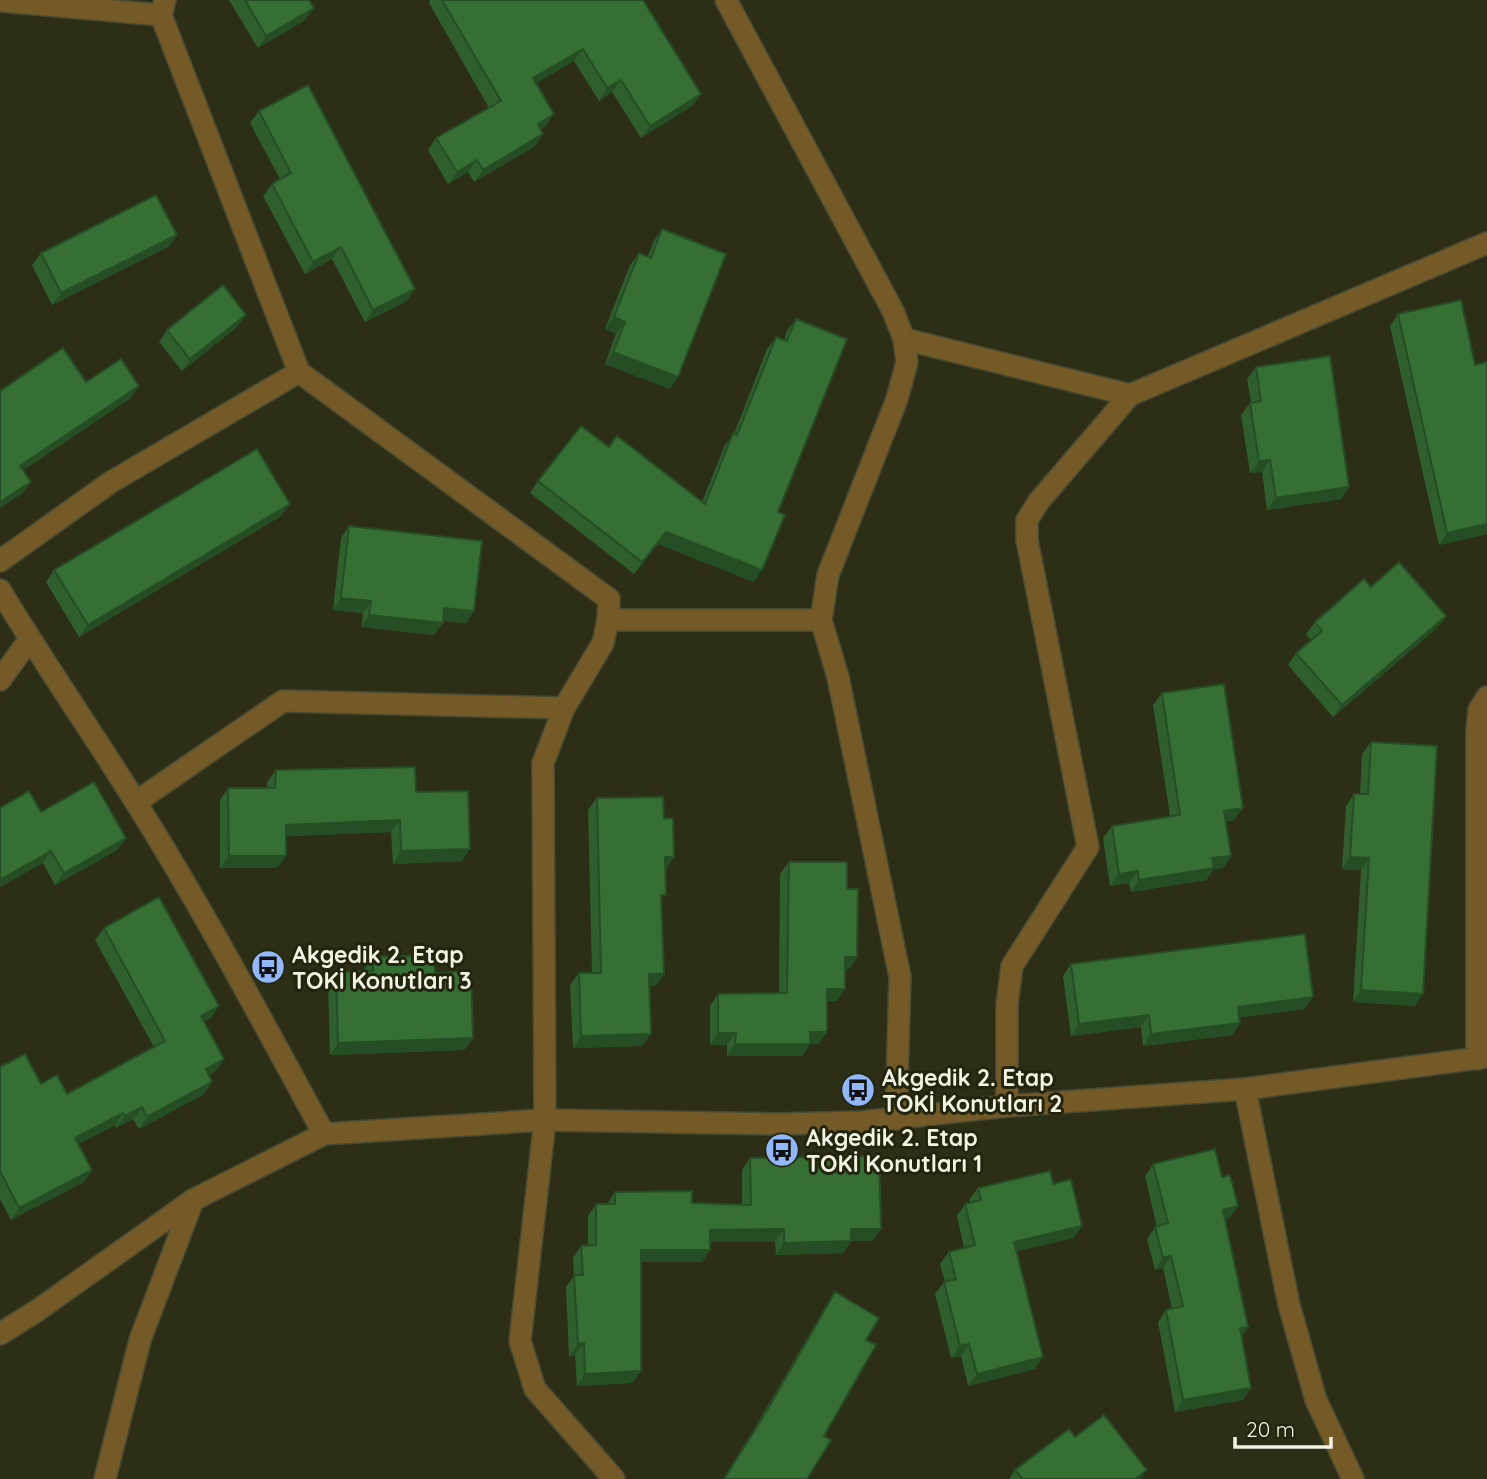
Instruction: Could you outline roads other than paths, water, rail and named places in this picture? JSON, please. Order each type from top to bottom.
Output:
[{"type":"street","points":[[726,0],[893,311],[904,339],[907,362],[897,399],[828,575],[821,621],[838,677],[900,977],[896,1119]]},
{"type":"street","points":[[0,2],[163,7],[299,372],[608,599],[608,620],[603,643],[564,708],[543,763],[545,1120],[520,1341],[535,1389],[614,1479]]},
{"type":"street","points":[[1007,1106],[1007,1004],[1012,965],[1088,847],[1027,540],[1027,520],[1039,501],[1130,395],[1487,243]]},
{"type":"street","points":[[904,339],[1130,395]]},
{"type":"street","points":[[0,561],[111,482],[299,372]]},
{"type":"street","points":[[0,590],[29,640],[136,802],[243,987],[324,1135]]},
{"type":"street","points":[[608,620],[821,621]]},
{"type":"street","points":[[0,680],[29,640]]},
{"type":"street","points":[[0,1334],[194,1200],[324,1135],[545,1120],[780,1124],[896,1119],[1007,1106],[1245,1089],[1482,1058],[1477,730],[1479,710],[1487,697]]},
{"type":"street","points":[[136,802],[283,701],[564,708]]},
{"type":"street","points":[[1245,1089],[1289,1305],[1316,1400],[1353,1479]]},
{"type":"street","points":[[105,1479],[140,1340],[194,1200]]},
{"type":"place","name":"Akgedik 2. Etap TOKİ Konutları 3","points":[[268,967]]},
{"type":"place","name":"Akgedik 2. Etap TOKİ Konutları 2","points":[[858,1090]]},
{"type":"place","name":"Akgedik 2. Etap TOKİ Konutları 1","points":[[782,1150]]}]
